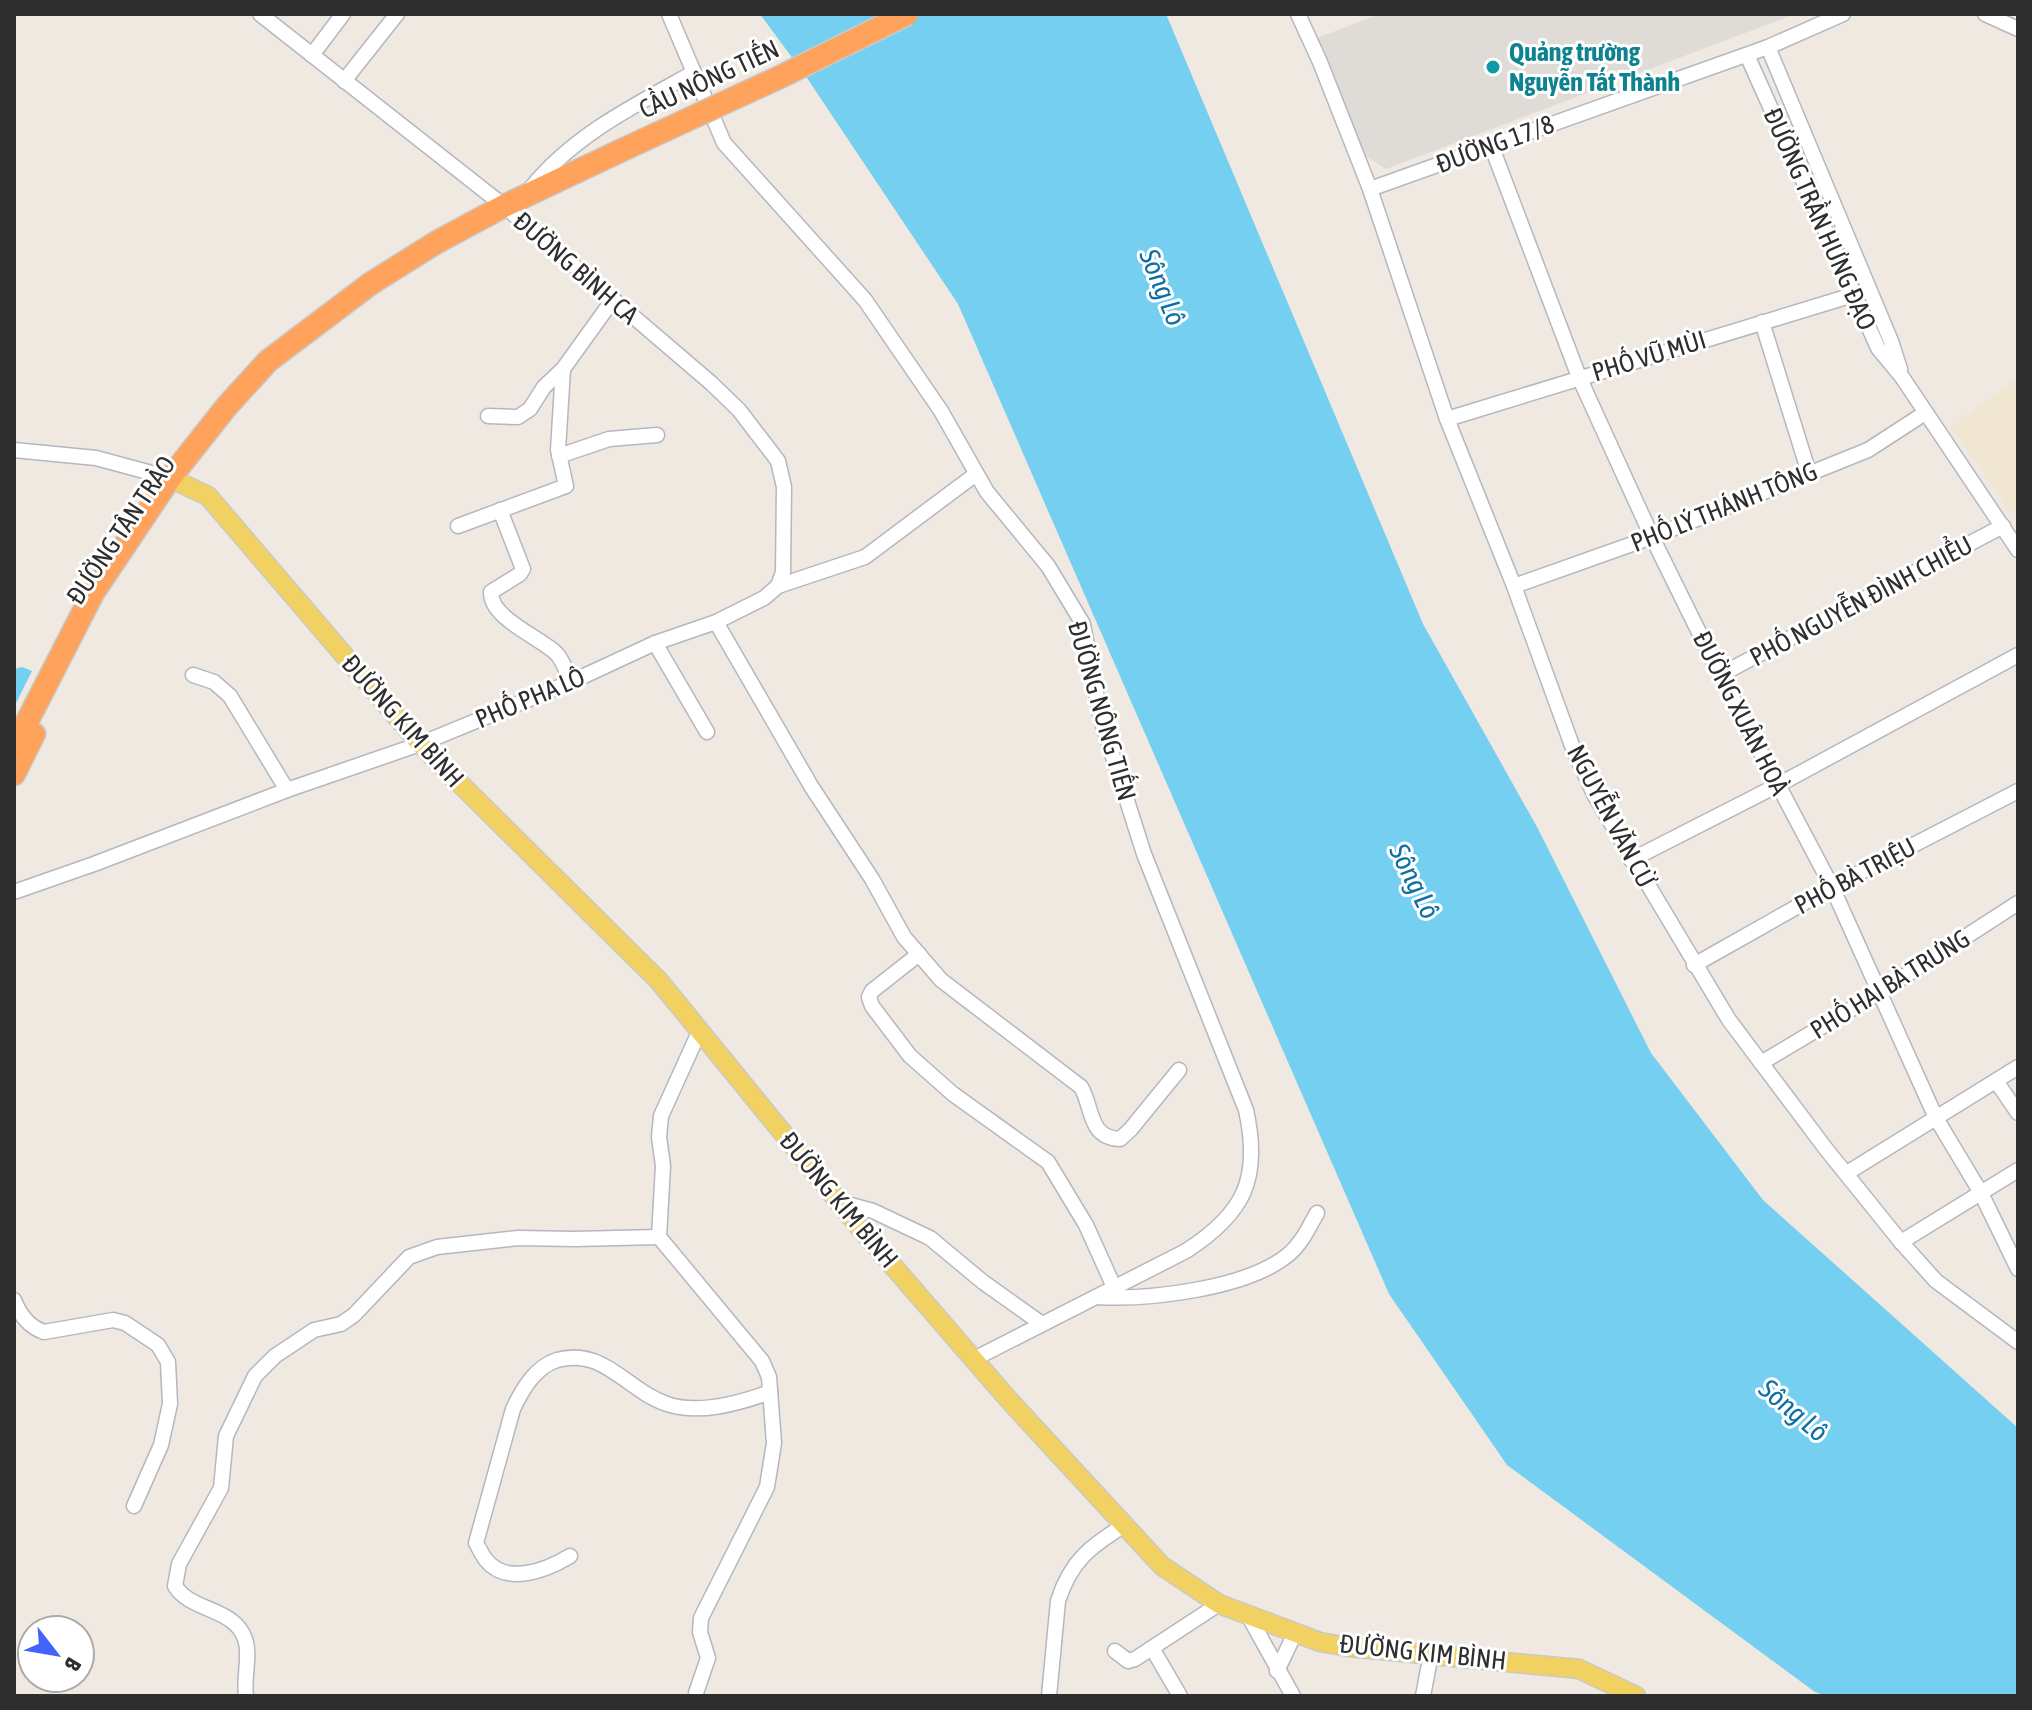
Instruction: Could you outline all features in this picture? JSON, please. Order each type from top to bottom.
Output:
[{"type":"highway","name":"CẦU NÔNG TIẾN","points":[[620,151],[907,14]]},
{"type":"highway","name":"ĐƯỜNG TÂN TRÀO","points":[[14,774],[104,599],[227,406],[268,361],[370,284],[437,242],[525,195],[620,151]]},
{"type":"highway","name":"ĐƯỜNG TÂN TRÀO","points":[[14,747],[93,593],[177,481]]},
{"type":"main road","name":"ĐƯỜNG KIM BÌNH","points":[[177,481],[208,496],[420,744],[639,961],[700,1030],[840,1202],[865,1220],[1008,1399],[1162,1566],[1219,1604],[1320,1642],[1579,1669],[1636,1696]]},
{"type":"street","name":"ĐƯỜNG BÌNH CA","points":[[260,14],[504,206],[739,410],[778,461],[784,487],[783,572],[778,586]]},
{"type":"street","points":[[312,55],[343,14]]},
{"type":"street","points":[[344,81],[397,14]]},
{"type":"street","name":"ĐƯỜNG NÔNG TIẾN","points":[[669,14],[724,143],[865,300],[941,411],[987,492],[1048,566],[1083,624],[1101,719],[1144,854],[1246,1110],[1252,1137],[1252,1167],[1244,1193],[1229,1216],[1209,1236],[1186,1251],[974,1359]]},
{"type":"street","name":"NGUYỄN VĂN CỪ","points":[[1298,14],[1370,189],[1447,419],[1514,586],[1574,751],[1595,796],[1694,965],[1761,1063],[1901,1242],[1936,1281],[2018,1342]]},
{"type":"street","name":"ĐƯỜNG 17/8","points":[[1370,189],[1747,55],[1843,14]]},
{"type":"street","points":[[1985,14],[2018,29]]},
{"type":"street","name":"ĐƯỜNG TRẦN HƯNG ĐẠO","points":[[1768,47],[1891,341],[1902,377]]},
{"type":"street","name":"ĐƯỜNG TRẦN HƯNG ĐẠO","points":[[1747,55],[1878,348],[1902,377],[2018,550]]},
{"type":"street","points":[[525,195],[563,155],[619,113],[693,73]]},
{"type":"street","name":"ĐƯỜNG XUÂN HOÀ","points":[[1491,145],[1579,377],[1652,537],[1720,675],[1832,887],[1936,1118],[1981,1193],[2018,1269]]},
{"type":"street","name":"PHỐ VŨ MÙI","points":[[1447,419],[1853,295]]},
{"type":"street","points":[[488,416],[518,417],[524,414],[544,387],[563,369],[612,301]]},
{"type":"street","points":[[1762,322],[1809,473]]},
{"type":"street","points":[[458,526],[566,486],[559,456],[563,369]]},
{"type":"street","name":"PHỐ LÝ THÁNH TÔNG","points":[[1514,586],[1652,537],[1868,450],[1925,413]]},
{"type":"street","points":[[559,456],[609,439],[657,435]]},
{"type":"street","points":[[14,450],[96,458],[177,481]]},
{"type":"street","name":"PHỐ PHA LÔ","points":[[14,892],[420,744],[571,682],[655,643],[716,622],[764,598],[778,586],[865,557],[976,474]]},
{"type":"street","points":[[500,510],[523,569],[491,592],[490,597],[511,621],[558,655],[571,682]]},
{"type":"street","name":"PHỐ NGUYỄN ĐÌNH CHIỂU","points":[[1720,675],[2003,526]]},
{"type":"street","points":[[716,622],[811,786],[872,879],[904,937],[941,980],[1081,1087],[1095,1126],[1113,1139],[1120,1139],[1130,1130],[1179,1070]]},
{"type":"street","points":[[655,643],[707,732]]},
{"type":"street","points":[[1631,860],[1778,785],[2018,655]]},
{"type":"street","points":[[193,675],[214,682],[230,696],[287,790]]},
{"type":"street","name":"PHỐ BÀ TRIỆU","points":[[1694,965],[1832,887],[2018,791]]},
{"type":"street","name":"PHỐ HAI BÀ TRƯNG","points":[[1761,1063],[1880,992],[2018,903]]},
{"type":"street","points":[[919,954],[872,991],[869,997],[872,1006],[910,1056],[953,1094],[1048,1162],[1086,1225],[1114,1287]]},
{"type":"street","points":[[696,1693],[708,1658],[700,1632],[701,1618],[767,1487],[774,1443],[769,1377],[762,1361],[659,1237],[663,1166],[659,1137],[661,1116],[700,1030]]},
{"type":"street","points":[[1847,1173],[2018,1067]]},
{"type":"street","points":[[1996,1081],[2018,1113]]},
{"type":"street","points":[[1901,1242],[2018,1170]]},
{"type":"street","points":[[865,1220],[873,1211],[930,1238],[983,1282],[1042,1324]]},
{"type":"street","points":[[1095,1297],[1155,1296],[1238,1280],[1264,1270],[1289,1254],[1317,1213]]},
{"type":"street","points":[[246,1696],[247,1647],[244,1636],[235,1623],[179,1592],[175,1586],[176,1574],[221,1488],[226,1436],[255,1376],[264,1365],[314,1330],[341,1324],[354,1315],[398,1266],[423,1250],[518,1238],[659,1237]]},
{"type":"street","points":[[14,1300],[19,1313],[37,1330],[44,1332],[113,1320],[125,1323],[158,1345],[163,1352],[168,1362],[170,1404],[158,1455],[134,1506]]},
{"type":"street","points":[[570,1556],[535,1573],[505,1572],[486,1560],[476,1543],[513,1409],[520,1393],[548,1363],[573,1355],[587,1357],[648,1395],[684,1408],[707,1408],[770,1392]]},
{"type":"street","points":[[1049,1696],[1058,1601],[1063,1586],[1073,1568],[1092,1546],[1126,1524]]},
{"type":"street","points":[[1115,1651],[1128,1661],[1219,1604]]},
{"type":"street","points":[[1248,1615],[1293,1696]]},
{"type":"street","points":[[1277,1671],[1295,1633]]},
{"type":"street","points":[[1152,1648],[1180,1696]]},
{"type":"street","points":[[1423,1696],[1431,1654]]},
{"type":"shaded area","name":"Quảng trường Nguyễn Tất Thành","points":[[1380,14],[1795,14],[1386,169],[1359,151],[1317,38]]},
{"type":"shaded area","points":[[2018,378],[2018,508],[2011,512],[1951,427]]},
{"type":"water","name":"Sông Lô","points":[[760,14],[1166,14],[1423,624],[1537,827],[1651,1053],[1763,1200],[2018,1428],[2018,1696],[1827,1696],[1815,1692],[1507,1465],[1389,1294],[958,304],[807,78]]},
{"type":"water","points":[[22,667],[32,671],[14,707],[14,669]]},
{"type":"place","name":"Quảng trường Nguyễn Tất Thành","points":[[1493,67]]}]
